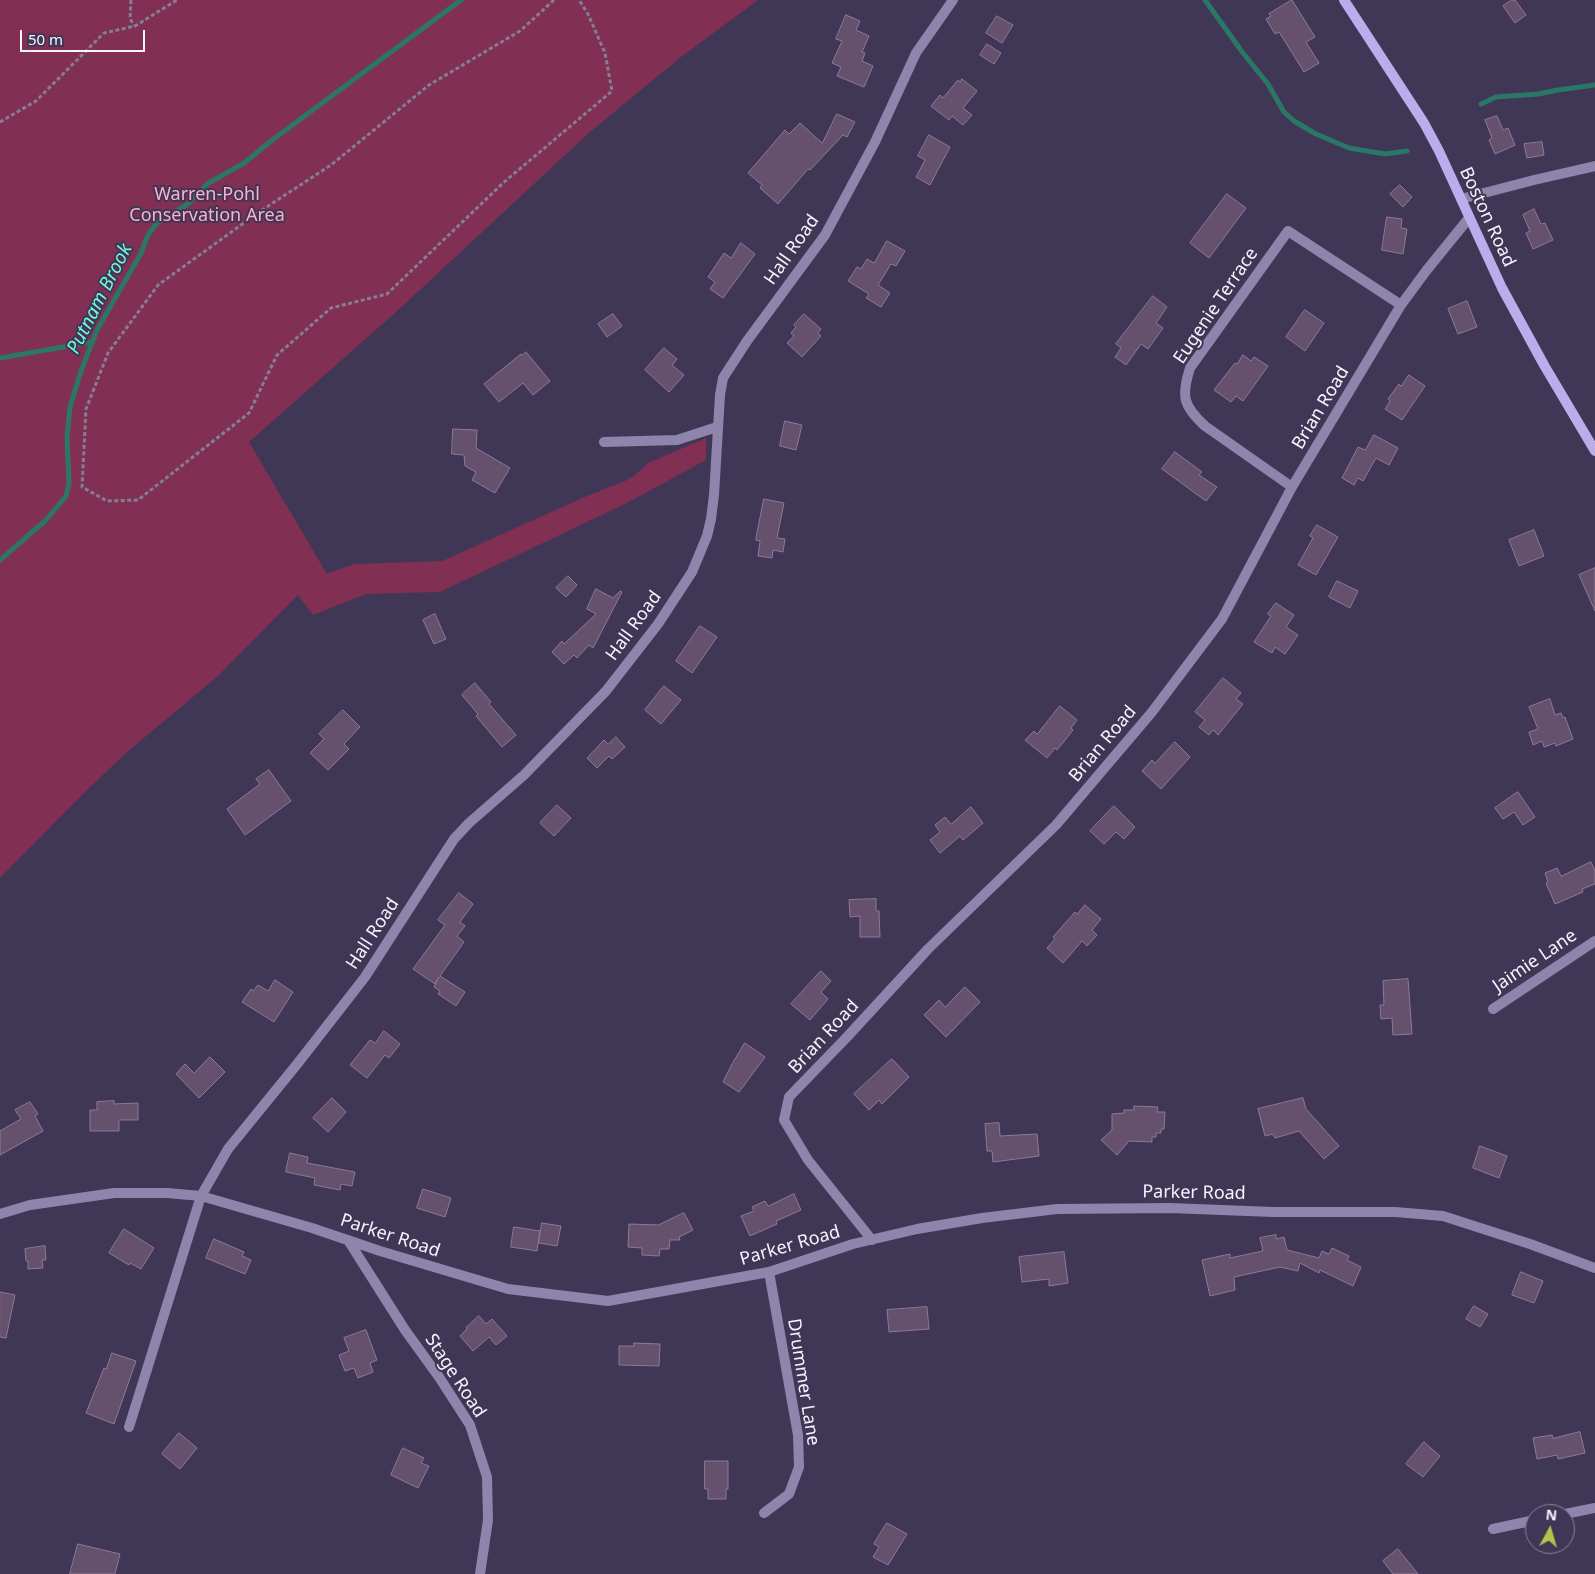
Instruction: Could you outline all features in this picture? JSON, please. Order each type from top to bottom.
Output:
[{"type":"main road","name":"Boston Road","points":[[1344,0],[1424,123],[1502,288],[1595,451]]},
{"type":"street","name":"Hall Road","points":[[129,1427],[201,1196],[228,1149],[365,978],[454,839],[469,822],[524,775],[606,691],[658,624],[692,572],[707,536],[714,494],[722,382],[728,369],[824,235],[875,142],[916,53],[953,0]]},
{"type":"street","points":[[1461,199],[1595,166]]},
{"type":"street","name":"Brian Road","points":[[872,1240],[808,1160],[784,1120],[789,1097],[928,949],[1056,825],[1152,712],[1222,619],[1292,487],[1400,306],[1470,218]]},
{"type":"street","name":"Eugenie Terrace","points":[[1292,487],[1205,426],[1192,414],[1185,402],[1184,385],[1190,368],[1288,231],[1400,306]]},
{"type":"street","points":[[604,442],[677,440],[718,427]]},
{"type":"street","name":"Jaimie Lane","points":[[1493,1009],[1595,941]]},
{"type":"street","name":"Parker Road","points":[[0,1214],[30,1205],[114,1193],[167,1193],[201,1196],[508,1289],[608,1301],[769,1272],[853,1244],[917,1229],[1057,1209],[1170,1208],[1273,1212],[1395,1212],[1443,1216],[1530,1244],[1595,1268]]},
{"type":"street","name":"Stage Road","points":[[348,1240],[405,1330],[439,1377],[470,1425],[487,1477],[488,1520],[480,1574]]},
{"type":"street","name":"Drummer Lane","points":[[764,1513],[789,1494],[798,1467],[798,1435],[769,1272]]},
{"type":"street","points":[[1575,1512],[1595,1508]]},
{"type":"street","points":[[1493,1529],[1525,1522]]},
{"type":"path","points":[[131,0],[130,19],[135,26]]},
{"type":"path","points":[[0,122],[36,101],[104,33],[135,26],[176,0]]},
{"type":"path","points":[[554,0],[520,31],[429,85],[332,165],[259,212],[158,285],[108,353],[86,409],[82,487],[107,501],[138,500],[249,413],[277,355],[331,308],[387,294],[503,182],[612,91],[605,53],[588,14],[579,0]]},
{"type":"green space","name":"Warren-Pohl Conservation Area","points":[[0,0],[758,0],[681,57],[590,132],[395,313],[249,442],[327,574],[354,564],[442,561],[625,481],[634,476],[648,463],[706,438],[706,460],[627,503],[440,592],[366,594],[313,615],[298,595],[217,677],[126,753],[0,878]]},
{"type":"building","points":[[1292,0],[1315,37],[1306,42],[1319,63],[1304,72],[1279,32],[1275,34],[1266,19],[1271,16],[1269,14]]},
{"type":"building","points":[[1515,0],[1526,15],[1515,23],[1503,6]]},
{"type":"building","points":[[846,15],[860,21],[856,30],[869,36],[862,52],[865,53],[862,61],[873,66],[864,87],[837,76],[841,67],[832,63],[842,41],[836,39]]},
{"type":"building","points":[[997,16],[1013,25],[1002,43],[986,33]]},
{"type":"building","points":[[987,44],[1001,53],[994,64],[980,55]]},
{"type":"building","points":[[962,79],[977,91],[963,108],[972,115],[963,125],[952,116],[949,120],[931,106],[940,95],[943,98],[958,80],[960,82]]},
{"type":"building","points":[[837,114],[855,122],[847,137],[843,135],[810,170],[808,169],[778,204],[760,188],[762,185],[748,173],[785,130],[789,134],[800,123],[822,143]]},
{"type":"building","points":[[1497,116],[1503,130],[1508,128],[1515,145],[1495,154],[1489,140],[1492,138],[1485,120]]},
{"type":"building","points":[[929,135],[950,147],[930,185],[916,177],[925,160],[918,156]]},
{"type":"building","points":[[1542,142],[1544,155],[1527,158],[1524,144]]},
{"type":"building","points":[[1400,185],[1412,197],[1403,207],[1390,194]]},
{"type":"building","points":[[1227,194],[1246,208],[1209,258],[1190,243]]},
{"type":"building","points":[[1534,209],[1541,224],[1545,223],[1553,240],[1533,249],[1526,233],[1530,231],[1523,215]]},
{"type":"building","points":[[1387,217],[1402,219],[1401,228],[1407,229],[1403,254],[1382,250]]},
{"type":"building","points":[[887,241],[905,251],[896,266],[891,264],[878,285],[890,293],[881,307],[866,298],[869,294],[848,281],[857,267],[861,269],[867,259],[874,263]]},
{"type":"building","points":[[741,243],[755,254],[723,298],[710,289],[715,282],[708,277],[724,253],[731,258]]},
{"type":"building","points":[[1153,296],[1167,307],[1156,323],[1163,328],[1148,349],[1141,344],[1126,365],[1115,357],[1121,348],[1116,344]]},
{"type":"building","points":[[1467,301],[1477,327],[1458,334],[1448,309]]},
{"type":"building","points":[[1305,310],[1324,323],[1305,351],[1286,337]]},
{"type":"building","points":[[613,314],[622,326],[607,337],[598,324]]},
{"type":"building","points":[[804,314],[821,329],[818,333],[821,336],[802,357],[787,343],[794,336],[791,333],[796,327],[794,325]]},
{"type":"building","points":[[664,348],[677,359],[672,365],[684,375],[669,392],[645,370]]},
{"type":"building","points":[[526,352],[550,381],[533,395],[523,383],[499,402],[484,384]]},
{"type":"building","points":[[1243,355],[1251,361],[1254,357],[1268,366],[1243,401],[1236,396],[1231,402],[1214,390]]},
{"type":"building","points":[[1409,375],[1425,386],[1402,420],[1385,409],[1390,401],[1388,399],[1399,384],[1401,386]]},
{"type":"building","points":[[785,421],[802,425],[796,450],[780,446]]},
{"type":"building","points":[[453,429],[477,430],[476,448],[510,468],[495,493],[472,480],[476,472],[465,466],[464,455],[452,454]]},
{"type":"building","points":[[1374,435],[1398,448],[1389,465],[1376,458],[1363,481],[1358,478],[1354,485],[1342,478],[1358,447],[1365,450]]},
{"type":"building","points":[[1175,452],[1202,472],[1199,475],[1217,487],[1206,501],[1162,469]]},
{"type":"building","points":[[764,499],[784,503],[777,538],[785,539],[783,552],[773,550],[772,558],[758,556],[760,541],[756,540]]},
{"type":"building","points":[[1317,525],[1338,537],[1316,575],[1298,565],[1313,538],[1310,536]]},
{"type":"building","points":[[1534,530],[1544,556],[1519,566],[1509,540]]},
{"type":"building","points":[[1595,568],[1595,611],[1579,575]]},
{"type":"building","points":[[568,576],[577,585],[566,597],[556,588]]},
{"type":"building","points":[[1337,581],[1358,591],[1350,608],[1329,597]]},
{"type":"building","points":[[596,589],[613,598],[620,591],[622,592],[593,648],[589,645],[577,658],[574,655],[564,664],[552,652],[562,641],[564,644],[596,614],[587,609]]},
{"type":"building","points":[[1276,603],[1294,615],[1286,627],[1298,635],[1285,654],[1275,647],[1272,653],[1254,642],[1271,616],[1268,614]]},
{"type":"building","points":[[435,614],[446,639],[434,644],[423,620]]},
{"type":"building","points":[[700,626],[717,637],[692,673],[676,661]]},
{"type":"building","points":[[1223,678],[1241,693],[1236,699],[1243,704],[1218,735],[1213,730],[1209,735],[1199,727],[1205,720],[1195,712]]},
{"type":"building","points":[[475,683],[491,702],[489,704],[516,735],[502,747],[476,716],[478,714],[462,695]]},
{"type":"building","points":[[664,686],[681,700],[661,724],[645,710]]},
{"type":"building","points":[[1550,699],[1555,715],[1561,713],[1563,718],[1565,717],[1573,739],[1556,746],[1555,743],[1544,747],[1542,741],[1533,745],[1529,732],[1538,729],[1529,707]]},
{"type":"building","points":[[1060,706],[1077,720],[1071,728],[1073,730],[1057,750],[1055,748],[1047,758],[1025,740],[1034,731],[1037,734]]},
{"type":"building","points":[[343,710],[360,727],[344,744],[349,749],[328,770],[310,753],[324,739],[319,734]]},
{"type":"building","points":[[616,737],[625,747],[612,759],[609,756],[597,768],[587,758],[604,740],[608,744]]},
{"type":"building","points":[[1175,742],[1190,757],[1161,789],[1142,771],[1152,760],[1155,763]]},
{"type":"building","points":[[269,770],[291,801],[245,835],[227,809],[260,784],[256,779]]},
{"type":"building","points":[[1518,792],[1535,817],[1523,825],[1514,812],[1503,819],[1495,808]]},
{"type":"building","points":[[557,805],[571,818],[554,836],[540,823]]},
{"type":"building","points":[[1114,806],[1135,827],[1124,839],[1116,832],[1104,844],[1090,831]]},
{"type":"building","points":[[971,807],[983,823],[963,840],[960,836],[940,853],[930,840],[940,832],[935,825],[945,817],[951,824]]},
{"type":"building","points":[[1591,862],[1595,871],[1595,884],[1582,889],[1583,892],[1555,904],[1546,883],[1548,882],[1545,873],[1557,868],[1561,876]]},
{"type":"building","points":[[459,893],[473,904],[460,922],[465,926],[457,936],[464,942],[440,976],[465,992],[456,1006],[438,994],[440,991],[434,987],[439,977],[435,984],[413,969],[445,925],[438,920]]},
{"type":"building","points":[[876,899],[876,911],[879,911],[880,937],[860,937],[860,916],[850,917],[849,900]]},
{"type":"building","points":[[1085,905],[1101,919],[1092,930],[1097,935],[1087,946],[1082,941],[1063,963],[1047,948],[1055,939],[1053,937],[1075,912],[1077,914]]},
{"type":"building","points":[[821,971],[831,981],[821,992],[828,999],[810,1020],[791,1004]]},
{"type":"building","points":[[1408,979],[1412,1034],[1393,1035],[1392,1018],[1381,1019],[1380,1005],[1384,1005],[1383,981]]},
{"type":"building","points":[[275,980],[293,992],[274,1022],[242,1002],[251,989],[253,991],[258,985],[268,991]]},
{"type":"building","points":[[965,987],[980,1002],[946,1037],[924,1015],[939,1000],[945,1007]]},
{"type":"building","points":[[384,1031],[400,1044],[389,1058],[385,1055],[367,1078],[350,1065],[370,1040],[375,1043]]},
{"type":"building","points":[[745,1043],[765,1057],[739,1092],[723,1082]]},
{"type":"building","points":[[210,1057],[225,1072],[199,1098],[176,1074],[185,1064],[194,1073]]},
{"type":"building","points":[[892,1059],[909,1077],[882,1104],[879,1100],[869,1110],[854,1094]]},
{"type":"building","points":[[332,1098],[346,1112],[328,1132],[313,1118]]},
{"type":"building","points":[[1303,1098],[1306,1109],[1339,1146],[1324,1159],[1299,1131],[1275,1138],[1273,1134],[1265,1136],[1258,1109]]},
{"type":"building","points":[[114,1101],[114,1104],[138,1103],[138,1120],[119,1120],[119,1131],[90,1131],[90,1110],[97,1110],[97,1102]]},
{"type":"building","points":[[30,1102],[38,1114],[35,1116],[43,1131],[0,1155],[0,1131],[21,1119],[15,1110]]},
{"type":"building","points":[[1134,1106],[1158,1107],[1157,1112],[1165,1112],[1164,1129],[1161,1129],[1161,1133],[1156,1133],[1156,1137],[1152,1137],[1152,1142],[1129,1141],[1117,1155],[1101,1140],[1112,1130],[1112,1114],[1124,1113],[1124,1110],[1134,1110]]},
{"type":"building","points":[[999,1123],[1000,1136],[1037,1134],[1039,1156],[993,1162],[992,1151],[987,1151],[985,1124]]},
{"type":"building","points":[[1480,1146],[1507,1156],[1499,1178],[1473,1168]]},
{"type":"building","points":[[290,1153],[308,1157],[307,1163],[355,1172],[352,1186],[341,1184],[340,1190],[314,1185],[315,1178],[286,1172]]},
{"type":"building","points":[[423,1189],[451,1198],[445,1217],[417,1208]]},
{"type":"building","points":[[794,1194],[801,1210],[776,1221],[777,1224],[750,1236],[741,1216],[754,1211],[752,1207],[765,1201],[768,1206]]},
{"type":"building","points":[[684,1213],[693,1230],[679,1237],[680,1240],[670,1240],[669,1249],[660,1249],[659,1256],[642,1255],[642,1248],[628,1247],[629,1224],[658,1225]]},
{"type":"building","points":[[542,1223],[561,1226],[557,1246],[539,1243]]},
{"type":"building","points":[[514,1227],[540,1231],[537,1251],[511,1247]]},
{"type":"building","points":[[124,1229],[154,1248],[141,1269],[130,1263],[129,1265],[109,1253]]},
{"type":"building","points":[[1276,1235],[1276,1239],[1284,1237],[1287,1250],[1319,1258],[1322,1251],[1329,1254],[1332,1248],[1349,1256],[1347,1260],[1361,1267],[1353,1286],[1320,1270],[1319,1273],[1300,1263],[1298,1271],[1280,1267],[1234,1277],[1235,1290],[1210,1296],[1202,1260],[1230,1254],[1230,1258],[1263,1251],[1260,1238]]},
{"type":"building","points":[[214,1239],[244,1252],[242,1256],[251,1260],[245,1274],[206,1258]]},
{"type":"building","points":[[45,1246],[46,1260],[42,1260],[43,1268],[28,1269],[25,1249]]},
{"type":"building","points":[[1064,1252],[1068,1283],[1049,1286],[1049,1279],[1022,1282],[1019,1257]]},
{"type":"building","points":[[1521,1272],[1543,1281],[1534,1303],[1512,1295]]},
{"type":"building","points":[[0,1292],[15,1295],[6,1338],[0,1337]]},
{"type":"building","points":[[1474,1306],[1488,1314],[1480,1327],[1466,1319]]},
{"type":"building","points":[[927,1307],[929,1329],[889,1332],[887,1310]]},
{"type":"building","points":[[479,1316],[486,1324],[492,1319],[507,1336],[496,1345],[489,1337],[473,1351],[460,1336]]},
{"type":"building","points":[[366,1330],[377,1360],[370,1363],[373,1372],[358,1378],[354,1368],[345,1371],[339,1355],[349,1351],[344,1338]]},
{"type":"building","points":[[634,1343],[660,1344],[659,1366],[619,1365],[619,1346],[634,1346]]},
{"type":"building","points":[[112,1353],[136,1361],[114,1424],[86,1413]]},
{"type":"building","points":[[1580,1432],[1585,1453],[1558,1459],[1557,1455],[1537,1459],[1533,1438],[1552,1435],[1553,1438]]},
{"type":"building","points":[[179,1433],[197,1448],[180,1469],[162,1454]]},
{"type":"building","points":[[1424,1442],[1440,1456],[1423,1477],[1406,1464]]},
{"type":"building","points":[[403,1448],[424,1458],[421,1463],[429,1466],[418,1488],[391,1475]]},
{"type":"building","points":[[705,1461],[728,1461],[726,1499],[708,1499],[708,1489],[705,1489]]},
{"type":"building","points":[[887,1523],[907,1534],[888,1565],[873,1557],[879,1547],[874,1544]]},
{"type":"building","points":[[78,1544],[120,1554],[115,1574],[70,1574]]},
{"type":"building","points":[[1398,1549],[1418,1574],[1393,1574],[1383,1561]]},
{"type":"waterway","name":"Putnam Brook","points":[[0,560],[46,520],[66,496],[69,483],[67,437],[70,407],[81,371],[97,330],[141,253],[148,235],[157,223],[188,204],[207,184],[244,163],[461,0]]},
{"type":"waterway","name":"Putnam Brook","points":[[1205,0],[1268,84],[1284,112],[1294,121],[1316,134],[1349,148],[1385,154],[1407,151]]},
{"type":"waterway","name":"Putnam Brook","points":[[1481,104],[1496,97],[1538,94],[1595,85]]},
{"type":"waterway","points":[[0,358],[92,342]]}]
